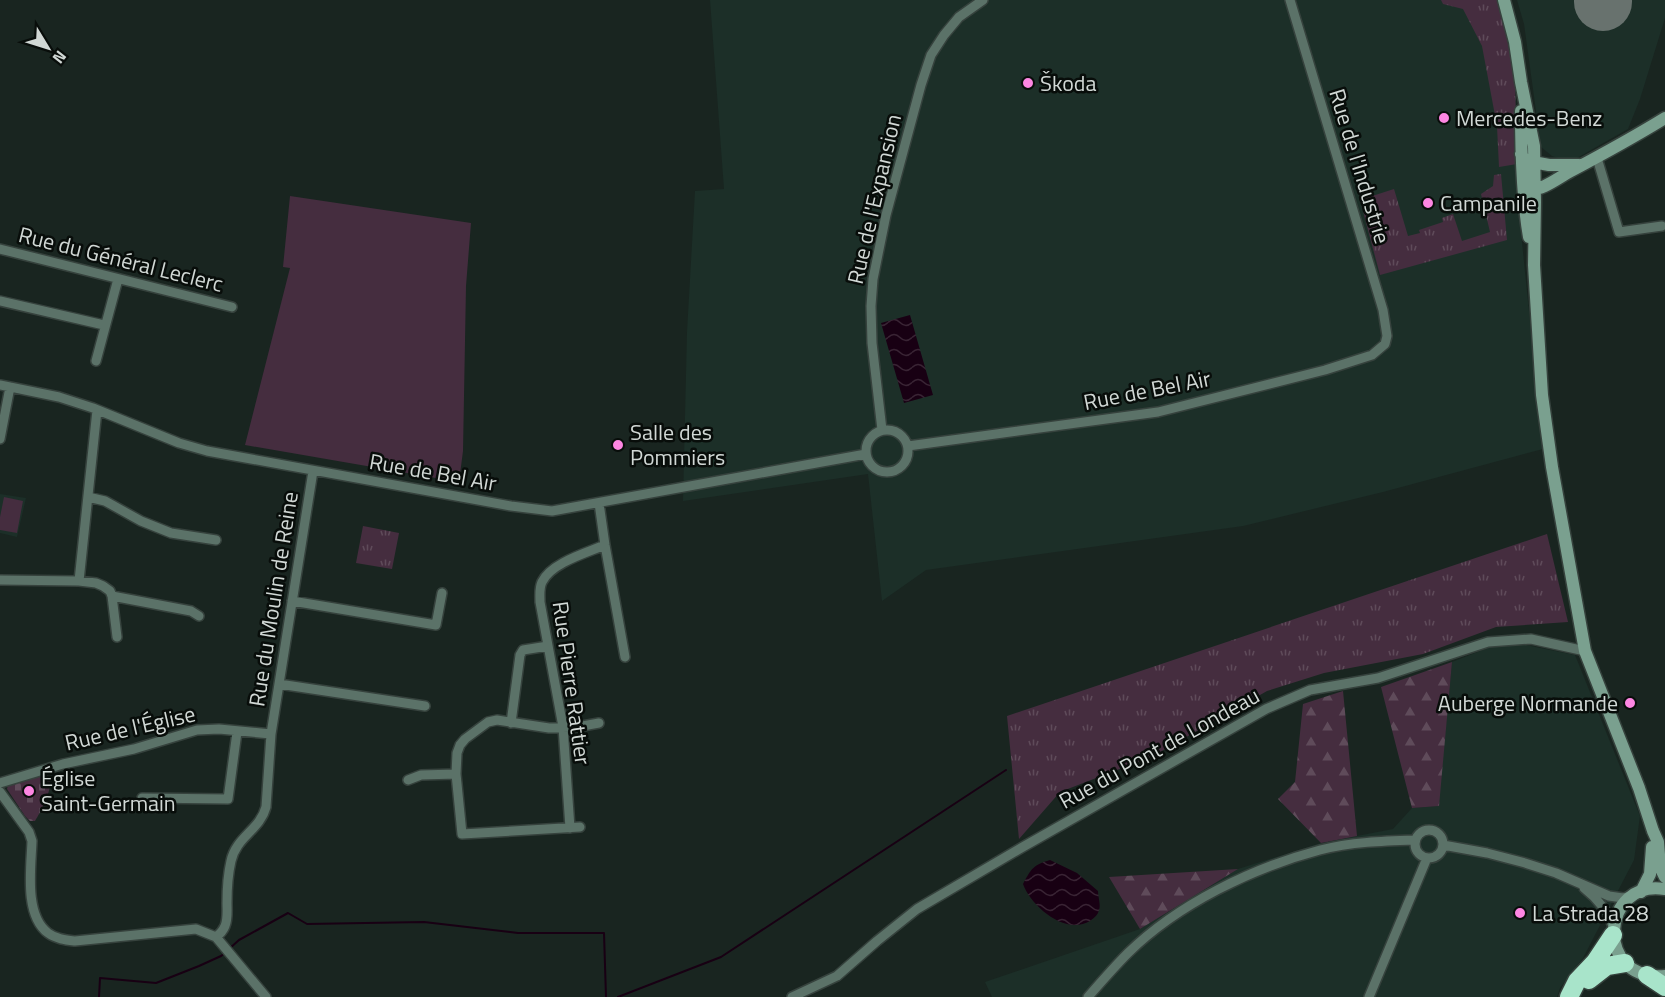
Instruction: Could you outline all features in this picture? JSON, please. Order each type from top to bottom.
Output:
[{"type":"highway","points":[[1569,997],[1577,981],[1595,962],[1613,930]]},
{"type":"highway","points":[[1569,997],[1607,966],[1625,963]]},
{"type":"highway","points":[[1656,976],[1665,987]]},
{"type":"main road","points":[[1504,0],[1515,42],[1534,146],[1533,265]]},
{"type":"main road","points":[[1521,82],[1521,154],[1525,212],[1533,265],[1542,395],[1552,467],[1585,651],[1658,842],[1660,867],[1665,877]]},
{"type":"main road","points":[[1521,154],[1526,160],[1527,189],[1535,190],[1665,118]]},
{"type":"main road","points":[[1533,162],[1549,165],[1583,165]]},
{"type":"main road","points":[[1653,831],[1650,874],[1636,894],[1619,910],[1613,930],[1615,945],[1625,963],[1635,971],[1656,976]]},
{"type":"main road","points":[[1636,894],[1650,889],[1665,890]]},
{"type":"street","name":"Rue de l'Expansion","points":[[882,430],[872,343],[871,306],[873,279],[886,215],[931,55],[959,16],[983,0]]},
{"type":"street","name":"Rue de l'Industrie","points":[[1290,0],[1383,310],[1387,336],[1384,344]]},
{"type":"street","points":[[1596,158],[1619,232],[1662,226]]},
{"type":"street","name":"Rue du Général Leclerc","points":[[0,249],[232,307]]},
{"type":"street","points":[[96,361],[118,279]]},
{"type":"street","points":[[0,301],[104,325]]},
{"type":"street","name":"Rue de Bel Air","points":[[908,446],[1158,412],[1325,370],[1372,355],[1384,344]]},
{"type":"street","points":[[0,439],[5,386]]},
{"type":"street","name":"Rue de Bel Air","points":[[5,386],[59,397],[207,451],[511,506],[552,511],[866,454]]},
{"type":"street","points":[[79,581],[97,411]]},
{"type":"street","points":[[882,430],[900,434],[908,446],[907,459],[903,465],[893,471],[878,470],[866,454],[868,441],[882,430]]},
{"type":"street","name":"Rue du Moulin de Reine","points":[[216,937],[223,931],[226,924],[227,889],[235,850],[240,841],[264,816],[266,807],[271,734],[313,471]]},
{"type":"street","points":[[88,497],[105,501],[141,521],[171,533],[216,540]]},
{"type":"street","points":[[599,503],[625,657]]},
{"type":"street","name":"Rue Pierre Rattier","points":[[570,828],[563,728],[540,602],[540,591],[542,582],[557,566],[605,545]]},
{"type":"street","points":[[0,580],[96,583],[110,591],[112,596],[117,637]]},
{"type":"street","points":[[292,601],[436,625],[442,593]]},
{"type":"street","points":[[112,596],[191,611],[199,616]]},
{"type":"street","name":"Rue du Pont de Londeau","points":[[792,997],[837,976],[917,909],[1266,709],[1310,690],[1378,678],[1488,642],[1531,639],[1585,651]]},
{"type":"street","points":[[511,723],[520,655],[523,650],[548,646]]},
{"type":"street","points":[[279,684],[425,706]]},
{"type":"street","points":[[580,827],[462,834],[456,774],[457,753],[465,739],[488,722],[497,720],[549,728],[599,723]]},
{"type":"street","name":"Rue de l'Église","points":[[0,783],[51,767],[134,749],[197,729],[271,734]]},
{"type":"street","points":[[142,798],[228,799],[237,732]]},
{"type":"street","points":[[408,780],[422,776],[456,774]]},
{"type":"street","points":[[0,792],[29,832],[32,841],[32,905],[36,918],[49,934],[59,939],[75,941],[196,929],[216,937],[266,997]]},
{"type":"street","points":[[1430,830],[1439,834],[1443,845],[1438,854],[1427,858],[1419,854],[1415,840],[1423,831],[1430,830]]},
{"type":"street","points":[[1088,997],[1128,953],[1160,926],[1212,892],[1273,866],[1320,850],[1363,843],[1415,840]]},
{"type":"street","points":[[1443,845],[1525,863],[1616,897],[1636,894]]},
{"type":"street","points":[[1369,997],[1427,858]]},
{"type":"street","points":[[1578,883],[1602,904],[1609,914],[1613,930]]},
{"type":"shaded area","points":[[710,0],[1497,0],[1515,78],[1518,203],[1543,449],[1383,492],[1243,526],[926,570],[882,601],[868,474],[683,501],[687,332],[695,191],[724,189]]},
{"type":"shaded area","points":[[1517,0],[1665,0],[1665,18],[1640,99],[1628,129],[1577,158],[1564,160],[1552,156],[1541,147],[1524,24]]},
{"type":"shaded area","points":[[0,494],[26,498],[17,537],[0,533]]},
{"type":"shaded area","points":[[1526,645],[1575,655],[1640,816],[1634,860],[1583,958],[1560,988],[1557,997],[992,997],[985,982],[1140,929],[1238,869],[1321,843],[1393,829],[1412,808],[1438,806],[1452,662],[1490,647]]},
{"type":"green space","points":[[1441,0],[1499,0],[1515,78],[1517,164],[1499,167],[1497,126],[1482,46],[1463,9],[1443,4]]},
{"type":"green space","points":[[1501,174],[1507,240],[1380,275],[1360,200],[1394,189],[1408,236],[1443,222],[1442,218],[1453,214],[1462,241],[1490,232],[1481,194],[1493,186],[1494,175]]},
{"type":"green space","points":[[290,196],[471,223],[466,286],[463,451],[459,482],[245,445],[290,268],[283,267]]},
{"type":"green space","points":[[4,497],[23,501],[17,533],[0,530]]},
{"type":"green space","points":[[363,526],[399,533],[392,569],[356,563]]},
{"type":"green space","points":[[1547,534],[1568,622],[1496,627],[1423,654],[1324,673],[1267,691],[1153,756],[1060,792],[1019,839],[1007,716]]},
{"type":"green space","points":[[1452,662],[1439,806],[1412,808],[1381,687]]},
{"type":"green space","points":[[1343,691],[1357,836],[1321,843],[1278,799],[1295,782],[1303,704]]},
{"type":"green space","points":[[44,774],[49,776],[49,792],[35,821],[30,821],[7,789],[8,785]]},
{"type":"green space","points":[[1238,869],[1140,929],[1109,877]]},
{"type":"water","points":[[910,315],[933,395],[904,403],[881,323]]},
{"type":"water","points":[[1050,860],[1077,873],[1098,891],[1099,910],[1090,921],[1080,925],[1060,922],[1041,909],[1027,893],[1023,884],[1031,871],[1036,866]]},
{"type":"waterway","points":[[618,997],[721,957],[1006,770]]},
{"type":"waterway","points":[[229,949],[239,940],[288,913],[307,924],[424,922],[518,933],[604,933],[606,997]]},
{"type":"waterway","points":[[99,997],[100,978],[156,983],[225,953]]},
{"type":"place","name":"Škoda","points":[[1028,83]]},
{"type":"place","name":"Mercedes-Benz","points":[[1444,118]]},
{"type":"place","name":"Campanile","points":[[1428,203]]},
{"type":"place","name":"Salle des Pommiers","points":[[618,445]]},
{"type":"place","name":"Auberge Normande","points":[[1630,703]]},
{"type":"place","name":"Église Saint-Germain","points":[[29,791]]},
{"type":"place","name":"La Strada 28","points":[[1520,913]]}]
